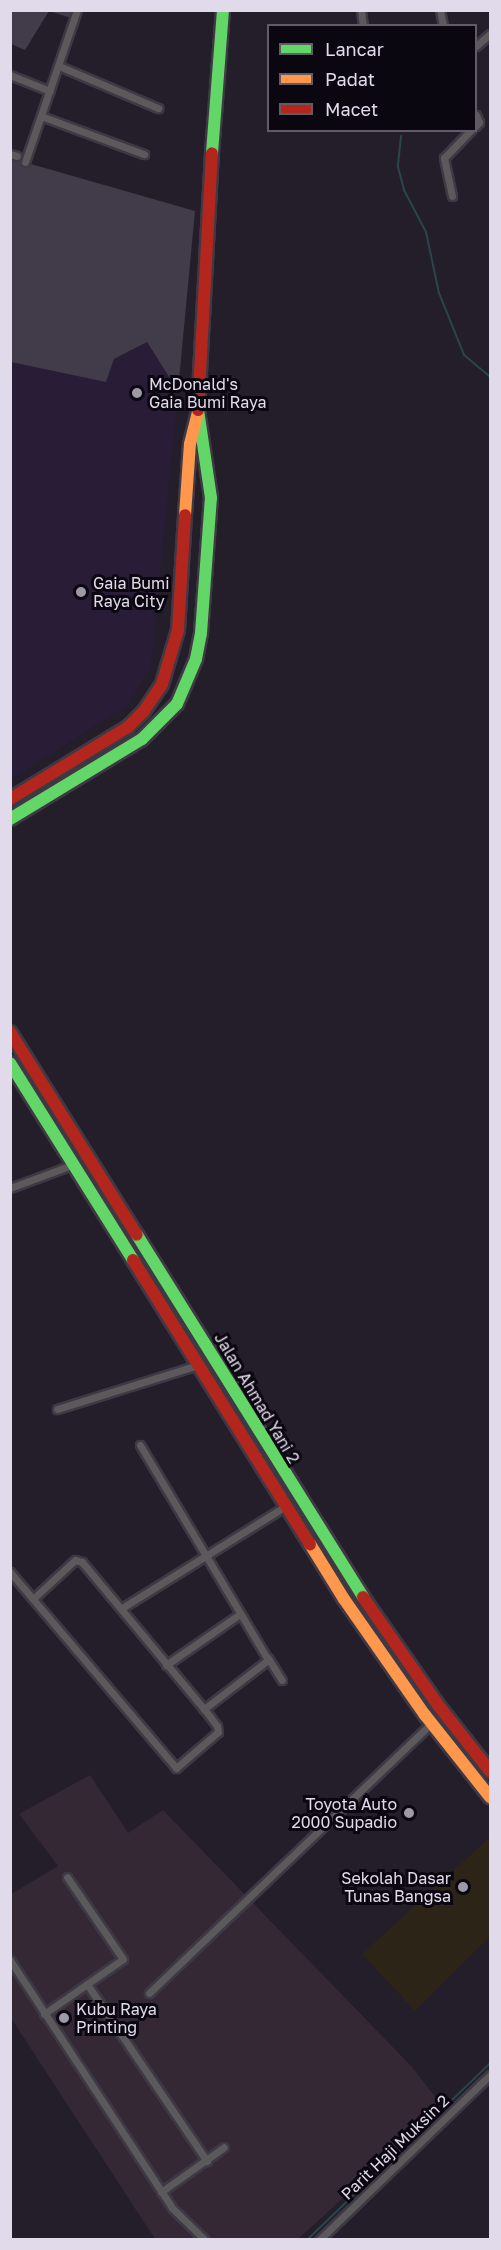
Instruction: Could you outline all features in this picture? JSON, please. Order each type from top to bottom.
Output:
[{"type":"highway","points":[[10,819],[142,739],[177,704],[196,659],[201,633],[211,498],[198,413],[207,219],[223,10]]},
{"type":"highway","points":[[10,799],[128,727],[144,711],[162,684],[178,630],[190,444],[198,413]]},
{"type":"highway","name":"Jalan Ahmad Yani 2","points":[[10,1032],[358,1590],[438,1705],[490,1771]]},
{"type":"highway","name":"Jalan Ahmad Yani 2","points":[[10,1063],[284,1507],[344,1599],[432,1723],[490,1797]]},
{"type":"street","points":[[25,162],[77,10]]},
{"type":"street","points":[[477,45],[490,34]]},
{"type":"street","points":[[59,66],[158,108]]},
{"type":"street","points":[[10,75],[50,91]]},
{"type":"street","points":[[41,116],[144,154]]},
{"type":"street","points":[[452,196],[444,158],[469,132]]},
{"type":"street","points":[[10,1188],[72,1165]]},
{"type":"street","points":[[57,1409],[198,1365]]},
{"type":"street","points":[[140,1445],[240,1614],[282,1680]]},
{"type":"street","points":[[122,1608],[284,1507]]},
{"type":"street","points":[[10,1572],[176,1768],[218,1731],[217,1726],[204,1709],[122,1608],[79,1560],[75,1560],[34,1598]]},
{"type":"street","points":[[166,1665],[240,1614]]},
{"type":"street","points":[[204,1709],[267,1663],[267,1655]]},
{"type":"street","points":[[149,1993],[432,1723]]},
{"type":"street","points":[[44,2014],[123,1959],[67,1877]]},
{"type":"street","points":[[10,1960],[161,2192],[182,2219],[205,2240]]},
{"type":"street","points":[[87,1984],[207,2161]]},
{"type":"street","name":"Parit Haji Muksin 2","points":[[319,2240],[490,2075]]},
{"type":"street","points":[[161,2192],[224,2147]]},
{"type":"shaded area","points":[[10,11],[49,11],[25,50],[11,44]]},
{"type":"shaded area","points":[[49,11],[73,11],[71,18]]},
{"type":"shaded area","points":[[10,158],[195,211],[178,391],[147,342],[114,359],[106,382],[11,362]]},
{"type":"shaded area","points":[[147,342],[178,391],[151,666],[128,705],[11,779],[11,362],[106,381],[114,359]]},
{"type":"shaded area","points":[[90,1775],[128,1833],[163,1810],[412,2067],[443,2107],[298,2239],[155,2239],[11,2018],[10,1895],[58,1866],[19,1814]]},
{"type":"shaded area","name":"Sekolah Dasar Tunas Bangsa","points":[[490,1837],[490,1937],[415,2011],[362,1954]]},
{"type":"waterway","points":[[401,136],[398,167],[404,190],[426,232],[439,293],[464,355],[490,377]]},
{"type":"waterway","points":[[307,2240],[490,2063]]},
{"type":"traffic: fast","points":[[212,153],[223,10]]},
{"type":"traffic: fast","points":[[10,819],[142,739],[177,704],[196,659],[201,633],[211,498],[198,410]]},
{"type":"traffic: fast","points":[[10,1063],[133,1260]]},
{"type":"traffic: fast","points":[[137,1235],[363,1597]]},
{"type":"traffic: slow","points":[[185,515],[190,444],[198,413]]},
{"type":"traffic: slow","points":[[310,1544],[344,1599],[425,1715],[490,1797]]},
{"type":"traffic: jam","points":[[198,410],[212,153]]},
{"type":"traffic: jam","points":[[10,799],[128,727],[144,711],[162,684],[178,630],[185,515]]},
{"type":"traffic: jam","points":[[10,1032],[137,1235]]},
{"type":"traffic: jam","points":[[133,1260],[310,1544]]},
{"type":"traffic: jam","points":[[363,1597],[438,1705],[490,1771]]},
{"type":"place","name":"McDonald's Gaia Bumi Raya","points":[[137,393]]},
{"type":"place","name":"Gaia Bumi Raya City","points":[[81,592]]},
{"type":"place","name":"Toyota Auto 2000 Supadio","points":[[409,1813]]},
{"type":"place","name":"Sekolah Dasar Tunas Bangsa","points":[[463,1887]]},
{"type":"place","name":"Kubu Raya Printing","points":[[64,2018]]}]
